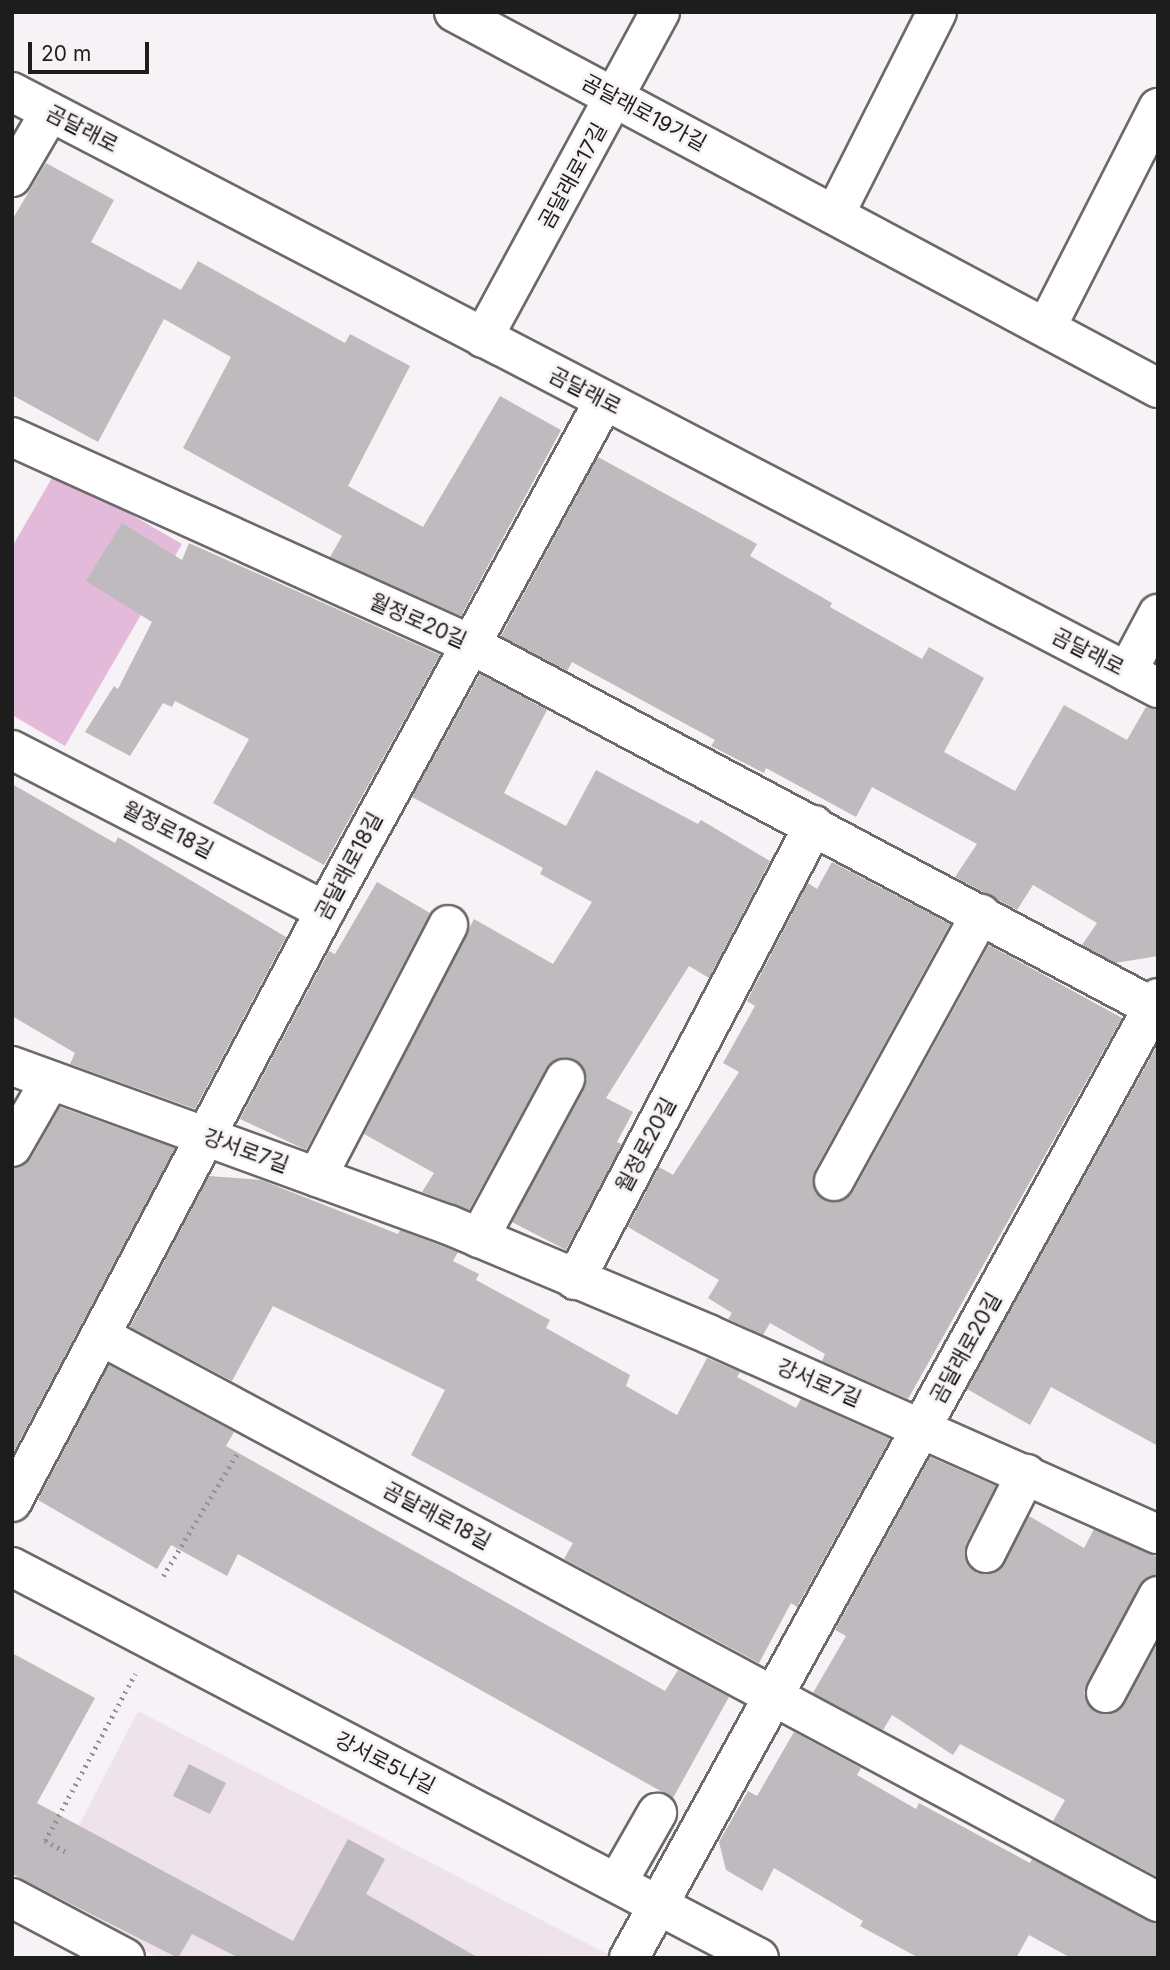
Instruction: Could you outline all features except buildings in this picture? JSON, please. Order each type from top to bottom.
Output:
[{"type":"street","name":"곰달래로19가길","points":[[454,12],[1047,326],[1158,388]]},
{"type":"street","name":"곰달래로17길","points":[[483,338],[616,99],[660,12]]},
{"type":"street","points":[[835,214],[937,12]]},
{"type":"street","name":"곰달래로","points":[[12,93],[1142,680]]},
{"type":"street","points":[[1047,326],[1158,108]]},
{"type":"street","points":[[12,177],[50,112]]},
{"type":"street","name":"곰달래로18길","points":[[12,1502],[325,911],[604,401]]},
{"type":"street","name":"월정로20길","points":[[12,438],[470,643],[1156,1005]]},
{"type":"street","points":[[1142,680],[1158,614]]},
{"type":"street","name":"월정로18길","points":[[12,750],[325,911]]},
{"type":"street","name":"월정로20길","points":[[575,1280],[814,825]]},
{"type":"street","points":[[834,1181],[981,914]]},
{"type":"street","points":[[317,1177],[448,925]]},
{"type":"street","name":"곰달래로20길","points":[[629,1958],[657,1903],[1156,1005]]},
{"type":"street","name":"강서로7길","points":[[12,1066],[479,1237],[922,1428],[1158,1534]]},
{"type":"street","points":[[479,1237],[565,1079]]},
{"type":"street","points":[[12,1147],[50,1081]]},
{"type":"street","name":"곰달래로18길","points":[[101,1336],[773,1696]]},
{"type":"street","points":[[986,1553],[1026,1474]]},
{"type":"street","name":"강서로5나길","points":[[12,1567],[759,1958]]},
{"type":"street","points":[[1106,1693],[1158,1596]]},
{"type":"street","points":[[773,1696],[1158,1902]]},
{"type":"street","points":[[617,1883],[657,1813]]},
{"type":"street","points":[[12,1898],[125,1958]]},
{"type":"path","points":[[163,1576],[258,1420]]},
{"type":"path","points":[[65,1852],[45,1841],[152,1642]]},
{"type":"shaded area","points":[[56,471],[182,544],[65,746],[12,715],[12,547]]},
{"type":"shaded area","points":[[138,1711],[609,1955],[159,1958],[42,1897]]}]
